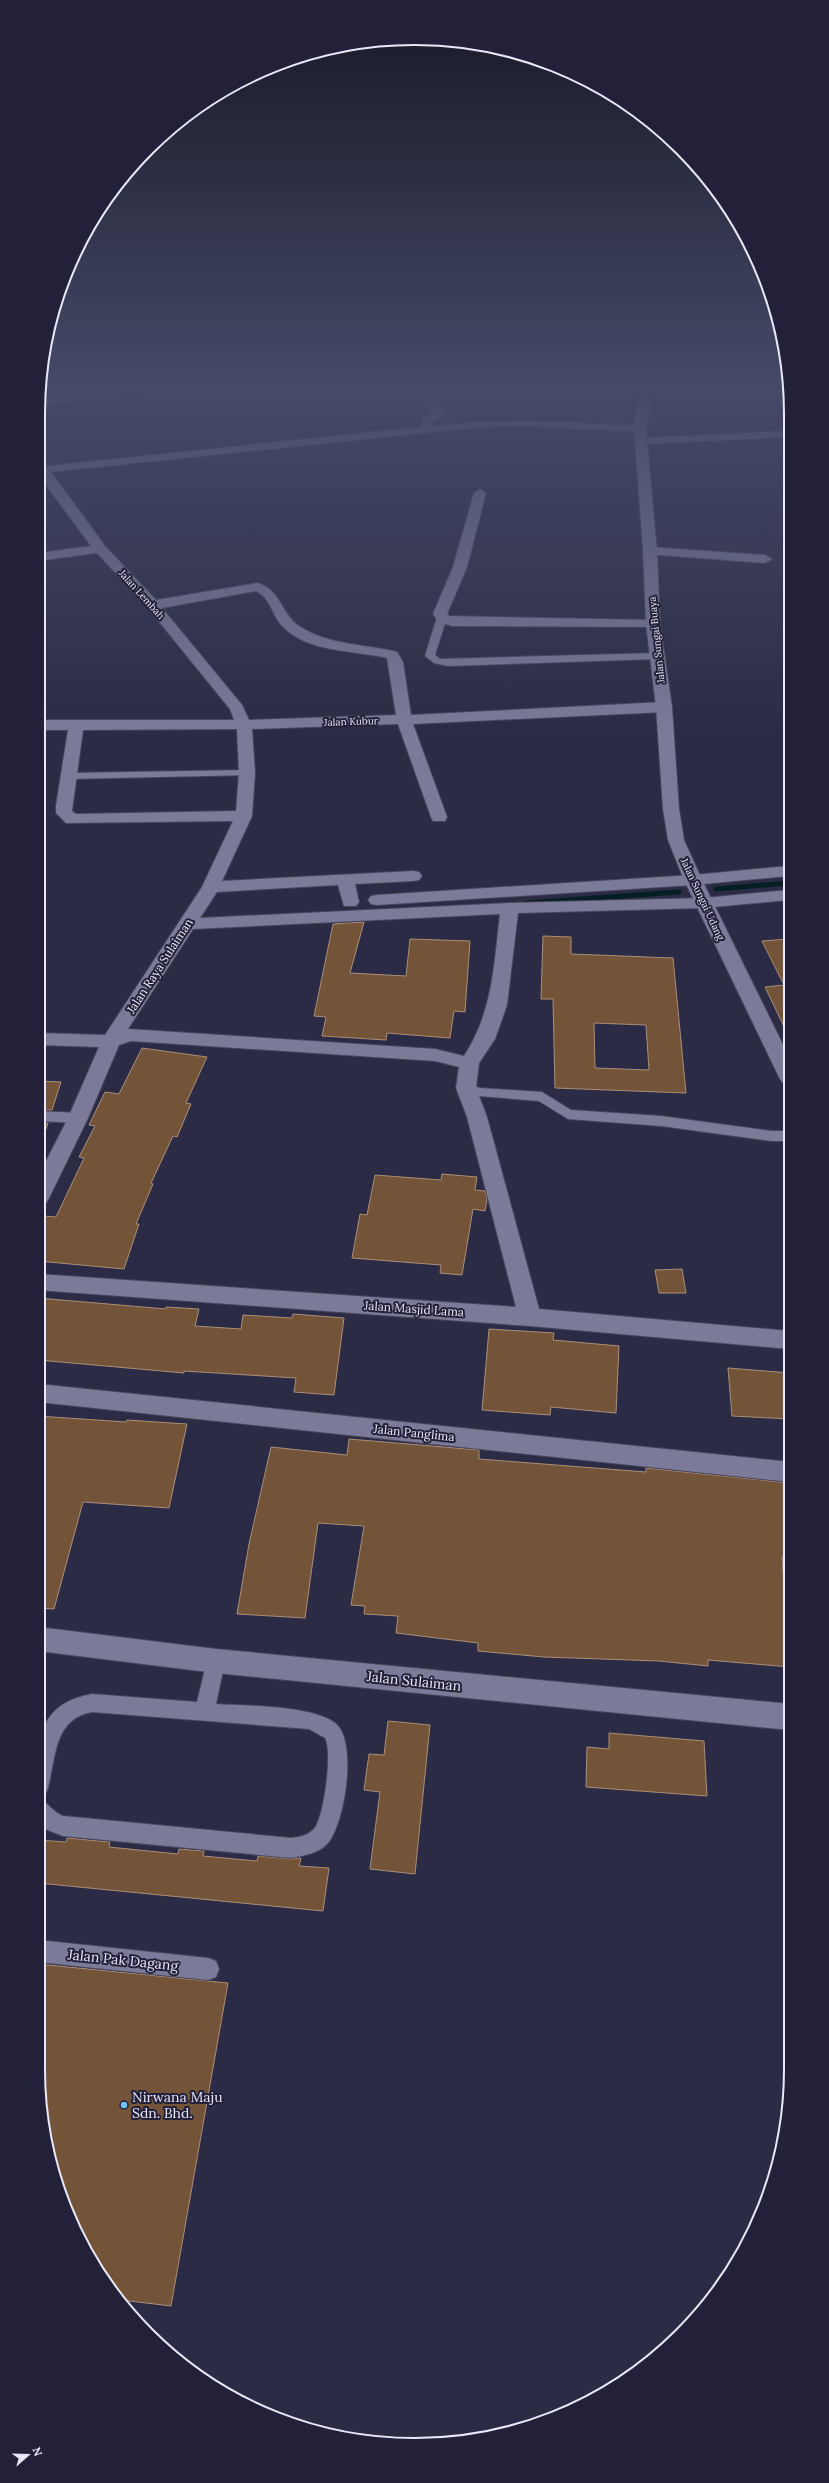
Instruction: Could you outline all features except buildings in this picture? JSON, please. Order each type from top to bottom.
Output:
[{"type":"street","name":"Jalan Lembah","points":[[65,503],[100,549],[153,605],[227,694],[238,708],[244,725]]},
{"type":"street","points":[[477,503],[460,567],[440,614],[442,617],[452,622],[653,624]]},
{"type":"street","name":"Jalan Sungai Buaya","points":[[646,503],[653,624],[664,707]]},
{"type":"street","points":[[45,556],[100,549]]},
{"type":"street","points":[[650,551],[765,559]]},
{"type":"street","points":[[153,605],[248,588],[266,589],[274,598],[285,622],[295,630],[326,645],[392,655],[396,662],[404,720],[439,818]]},
{"type":"street","name":"Jalan Kubur","points":[[45,725],[244,725],[404,720],[664,707]]},
{"type":"street","name":"Jalan Sungai Udang","points":[[664,707],[671,809],[676,840],[693,880],[784,1067]]},
{"type":"street","points":[[76,725],[64,813],[72,818],[244,816]]},
{"type":"street","name":"Jalan Raya Sulaiman","points":[[45,1182],[78,1118],[111,1041],[186,924],[198,909],[211,887],[244,816],[247,773],[244,725]]},
{"type":"street","points":[[198,909],[350,902],[693,880],[784,872]]},
{"type":"street","points":[[211,887],[413,876]]},
{"type":"street","points":[[346,880],[350,902]]},
{"type":"street","points":[[186,924],[510,908],[704,903],[784,895]]},
{"type":"street","points":[[510,908],[498,1005],[485,1039],[469,1063],[466,1088],[477,1117],[530,1317]]},
{"type":"street","points":[[45,1039],[111,1041],[130,1035],[435,1055],[469,1063]]},
{"type":"street","name":"Jalan Masjid Lama","points":[[45,1282],[530,1317],[784,1339]]},
{"type":"street","name":"Jalan Panglima","points":[[45,1394],[784,1471]]},
{"type":"street","name":"Jalan Sulaiman","points":[[45,1640],[216,1661],[784,1716]]},
{"type":"lane","points":[[442,617],[430,656],[437,661],[448,663],[657,656]]},
{"type":"lane","points":[[68,776],[247,773]]},
{"type":"lane","points":[[466,1088],[479,1092],[542,1097],[568,1114],[661,1121],[772,1136],[784,1136]]},
{"type":"lane","points":[[45,1116],[78,1118]]},
{"type":"lane","points":[[205,1711],[216,1661]]},
{"type":"lane","points":[[45,1763],[54,1730],[61,1716],[76,1706],[92,1703],[309,1720],[325,1726],[336,1738],[338,1754],[330,1818],[323,1834],[309,1845],[283,1847],[63,1826],[47,1820],[45,1817]]},
{"type":"lane","name":"Jalan Pak Dagang","points":[[45,1952],[208,1969]]},
{"type":"waterway","points":[[716,889],[784,883]]},
{"type":"waterway","points":[[526,903],[679,892]]},
{"type":"place","name":"Nirwana Maju Sdn. Bhd.","points":[[124,2105]]}]
